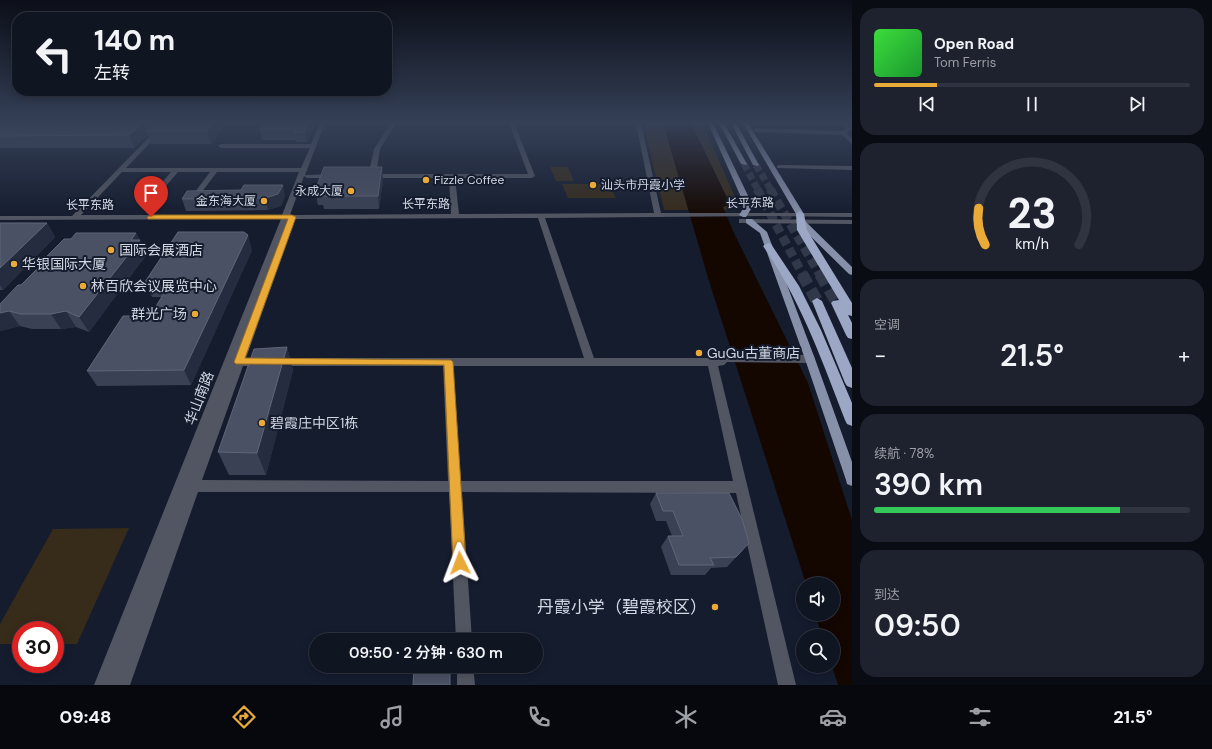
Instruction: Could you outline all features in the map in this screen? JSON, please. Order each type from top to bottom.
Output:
[{"type":"highway","points":[[801,218],[802,230],[852,312]]},
{"type":"highway","points":[[768,246],[781,264],[804,307],[830,365],[852,420]]},
{"type":"highway","points":[[817,301],[852,383]]},
{"type":"highway","points":[[837,303],[852,335]]},
{"type":"main road","points":[[725,155],[748,202],[749,206],[746,218],[763,232],[806,359],[852,480]]},
{"type":"main road","points":[[739,155],[744,164]]},
{"type":"main road","points":[[751,155],[756,165]]},
{"type":"main road","points":[[764,155],[801,218],[852,272]]},
{"type":"street","points":[[75,218],[135,155]]},
{"type":"street","name":"华山南路","points":[[121,685],[239,362],[310,155]]},
{"type":"street","name":"华山南路","points":[[305,173],[313,155]]},
{"type":"street","points":[[375,155],[368,176],[532,176],[524,155]]},
{"type":"street","points":[[645,155],[658,215]]},
{"type":"street","points":[[779,167],[852,168]]},
{"type":"street","points":[[120,170],[215,170],[305,173],[343,176]]},
{"type":"street","points":[[151,200],[176,170]]},
{"type":"street","points":[[193,200],[215,170]]},
{"type":"street","points":[[452,176],[455,216]]},
{"type":"street","name":"长平东路","points":[[0,218],[288,220],[455,216],[542,219],[658,215],[688,218]]},
{"type":"street","name":"长平东路","points":[[0,222],[801,218],[852,215]]},
{"type":"street","name":"长平东路","points":[[801,218],[852,222]]},
{"type":"street","points":[[542,219],[590,362]]},
{"type":"street","name":"华山南路","points":[[103,685],[288,220]]},
{"type":"street","points":[[239,362],[720,362],[725,358],[806,359]]},
{"type":"street","points":[[448,362],[464,633]]},
{"type":"street","points":[[712,362],[787,685]]},
{"type":"street","points":[[194,486],[741,487]]},
{"type":"street","points":[[465,673],[466,685]]},
{"type":"shaded area","points":[[651,155],[673,155],[689,210],[664,210]]},
{"type":"shaded area","points":[[672,155],[706,155],[729,202],[729,205],[723,207],[733,231],[808,383],[852,520],[852,685],[838,685],[834,673],[840,673],[840,629],[820,629],[817,621],[840,621],[840,577],[804,577],[709,281]]},
{"type":"shaded area","points":[[706,155],[716,155],[736,199],[737,207],[724,210],[723,207],[729,202]]},
{"type":"shaded area","points":[[550,167],[568,167],[574,181],[556,181]]},
{"type":"shaded area","points":[[562,184],[608,184],[616,198],[568,198]]},
{"type":"shaded area","points":[[129,528],[77,644],[64,644],[64,621],[12,621],[12,644],[0,644],[0,624],[53,529]]},
{"type":"building","points":[[324,167],[382,167],[378,196],[322,196],[323,191],[315,191]]},
{"type":"building","points":[[244,185],[283,185],[278,194],[265,198],[182,199],[187,191],[241,190]]},
{"type":"building","points":[[0,223],[47,223],[0,268]]},
{"type":"building","name":"群光广场","points":[[178,232],[244,232],[248,235],[184,370],[87,371],[123,316],[150,316],[171,282],[145,282]]},
{"type":"building","name":"林百欣会议展览中心","points":[[76,233],[136,233],[131,240],[140,240],[79,317],[66,311],[51,314],[21,314],[9,311],[0,313],[0,304],[18,285],[21,285],[50,256],[47,256],[64,239],[71,239]]},
{"type":"building","points":[[287,347],[257,453],[218,452],[254,349]]},
{"type":"building","name":"丹霞小学（碧霞校区）","points":[[656,493],[729,493],[742,519],[749,543],[736,557],[710,558],[714,565],[679,565],[668,536],[683,536],[673,511],[663,511]]},
{"type":"building","points":[[414,673],[450,673],[450,685],[413,685]]},
{"type":"tunnel","points":[[744,164],[758,190]]},
{"type":"tunnel","points":[[756,165],[771,190]]},
{"type":"tunnel","points":[[757,189],[803,275]]},
{"type":"tunnel","points":[[770,189],[820,275]]},
{"type":"tunnel","points":[[802,274],[817,301]]},
{"type":"tunnel","points":[[820,274],[837,303]]},
{"type":"place","name":"Fizzle Coffee","points":[[426,180]]},
{"type":"place","name":"汕头市丹霞小学","points":[[593,185]]},
{"type":"place","name":"永成大厦","points":[[351,191]]},
{"type":"place","name":"金东海大厦","points":[[264,201]]},
{"type":"place","name":"国际会展酒店","points":[[111,250]]},
{"type":"place","name":"华银国际大厦","points":[[14,264]]},
{"type":"place","name":"林百欣会议展览中心","points":[[83,286]]},
{"type":"place","name":"群光广场","points":[[195,314]]},
{"type":"place","name":"GuGu古董商店","points":[[699,353]]},
{"type":"place","name":"碧霞庄中区1栋","points":[[262,423]]},
{"type":"place","name":"丹霞小学（碧霞校区）","points":[[715,607]]},
{"type":"route","points":[[151,217],[292,217],[239,362],[448,362],[460,563]]}]
